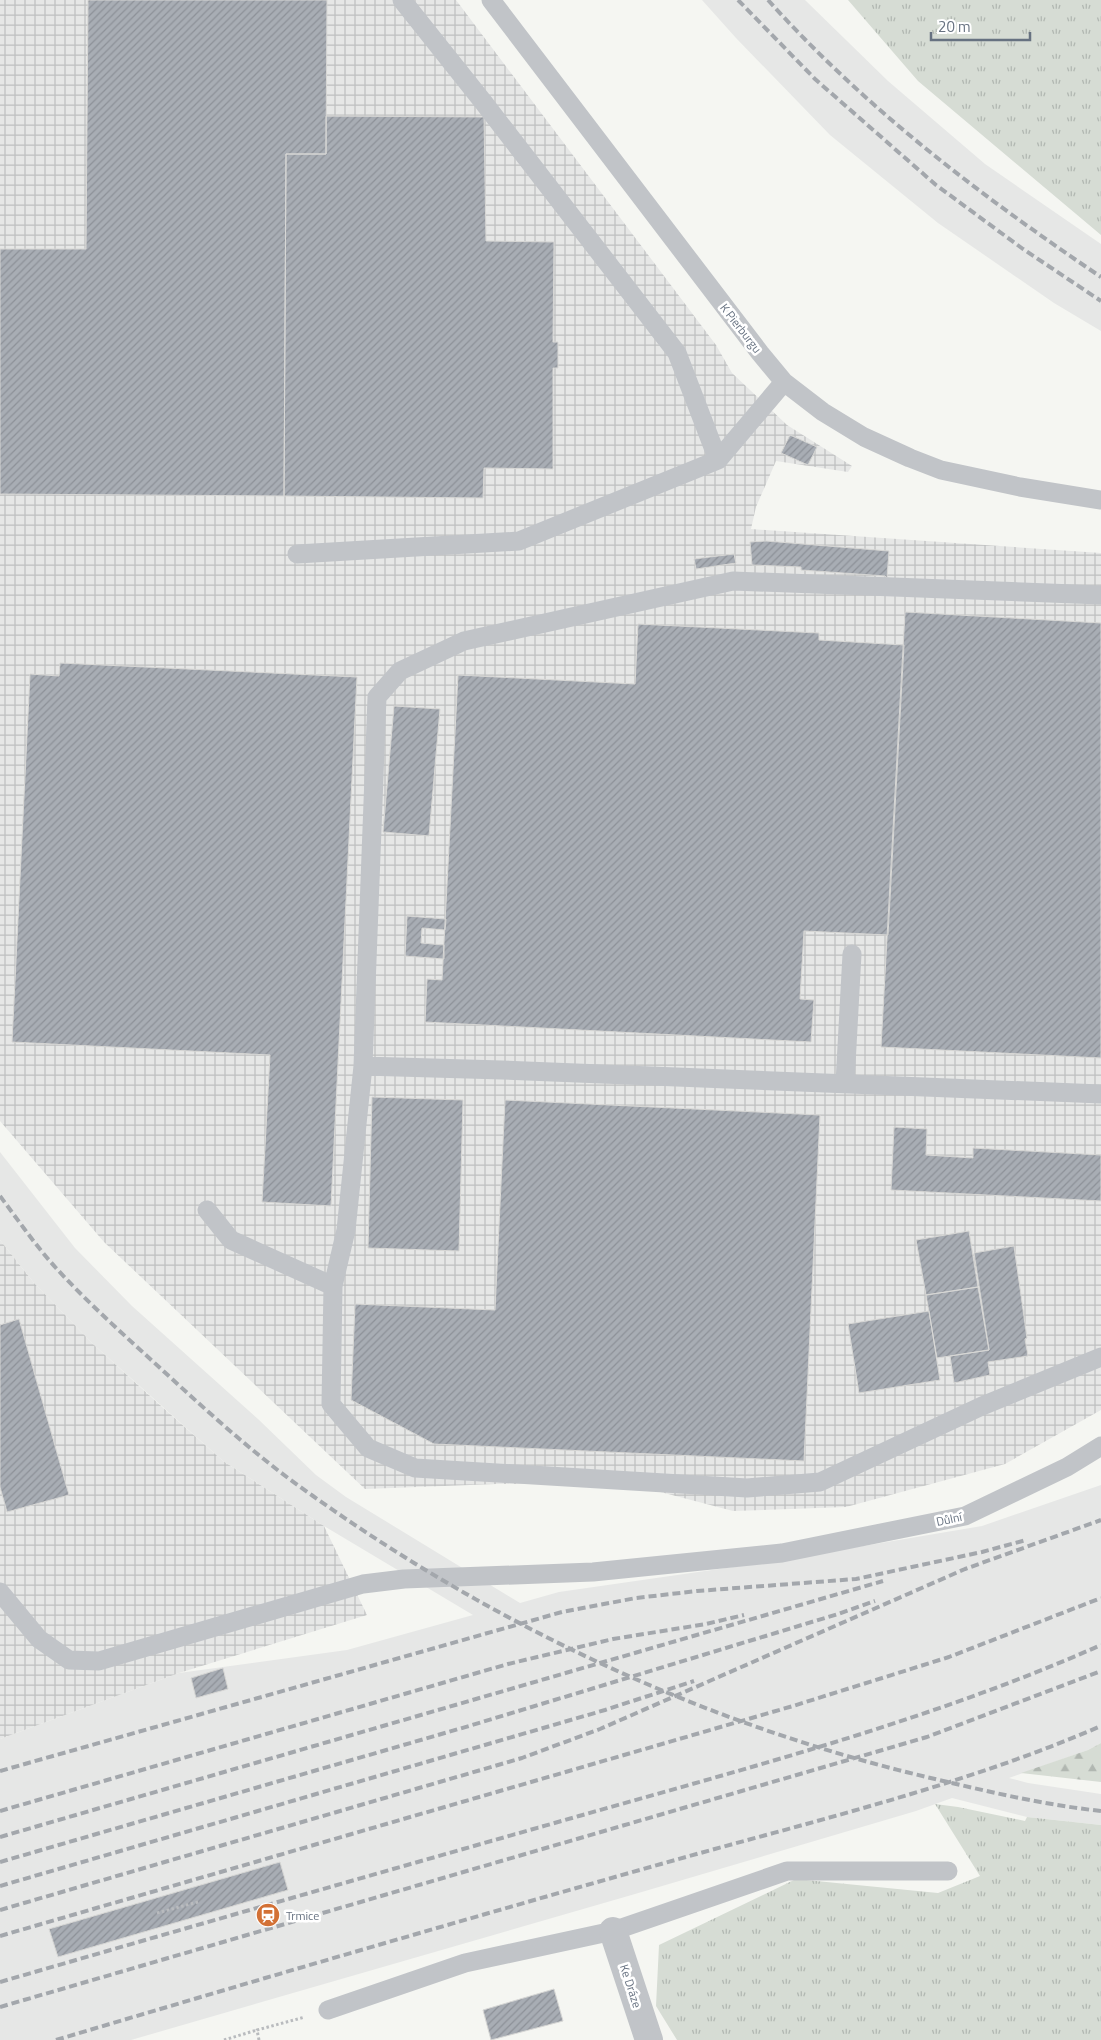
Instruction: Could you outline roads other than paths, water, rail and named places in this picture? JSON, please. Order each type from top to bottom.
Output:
[{"type":"street","name":"Ke Dráze","points":[[613,1932],[649,2040]]},
{"type":"lane","points":[[402,0],[677,353],[718,460]]},
{"type":"lane","name":"K Pierburgu","points":[[491,0],[784,382],[823,412],[864,437],[941,470],[1020,487],[1101,500]]},
{"type":"lane","points":[[297,554],[519,541],[718,460],[784,382]]},
{"type":"lane","points":[[1101,595],[733,581],[464,641],[400,672],[377,697],[366,1037],[346,1230],[333,1286],[331,1404],[368,1448],[415,1468],[746,1488],[820,1482],[982,1406],[1101,1357]]},
{"type":"lane","points":[[845,1083],[852,954]]},
{"type":"lane","points":[[363,1066],[1101,1094]]},
{"type":"lane","points":[[207,1210],[231,1240],[333,1286]]},
{"type":"lane","name":"Důlní","points":[[0,1592],[39,1639],[69,1660],[99,1661],[363,1584],[404,1579],[593,1572],[782,1553],[965,1516],[1068,1467],[1101,1446]]},
{"type":"lane","points":[[328,2010],[465,1963],[613,1932],[787,1871],[948,1871]]},
{"type":"railway","points":[[738,0],[815,79],[936,185],[1023,249],[1101,301]]},
{"type":"railway","points":[[768,0],[805,40],[844,77],[926,149],[1012,215],[1101,277]]},
{"type":"railway","points":[[0,1196],[41,1251],[81,1294],[106,1319],[234,1434],[313,1496],[384,1544],[458,1589],[533,1630],[610,1668],[690,1702],[770,1732],[852,1757],[935,1779],[1038,1802],[1101,1811]]},
{"type":"railway","points":[[0,1910],[522,1758],[600,1729],[965,1569],[1101,1520]]},
{"type":"railway","points":[[0,1771],[562,1612],[636,1598],[697,1591],[856,1579],[982,1552],[1026,1540]]},
{"type":"railway","points":[[0,1837],[883,1581]]},
{"type":"railway","points":[[0,1936],[793,1706],[949,1657],[1101,1598]]},
{"type":"railway","points":[[0,1862],[469,1726],[838,1614],[875,1601]]},
{"type":"railway","points":[[0,1811],[508,1664],[613,1639],[706,1624],[744,1615]]},
{"type":"railway","points":[[0,1982],[843,1740],[974,1696],[1038,1672],[1101,1645]]},
{"type":"railway","points":[[0,2007],[927,1737],[1101,1671]]},
{"type":"railway","points":[[0,1886],[605,1710],[694,1681]]},
{"type":"railway","points":[[56,2040],[510,1907],[884,1802],[994,1767],[1048,1748],[1101,1726]]},
{"type":"place","name":"Trmice","points":[[268,1915]]}]
